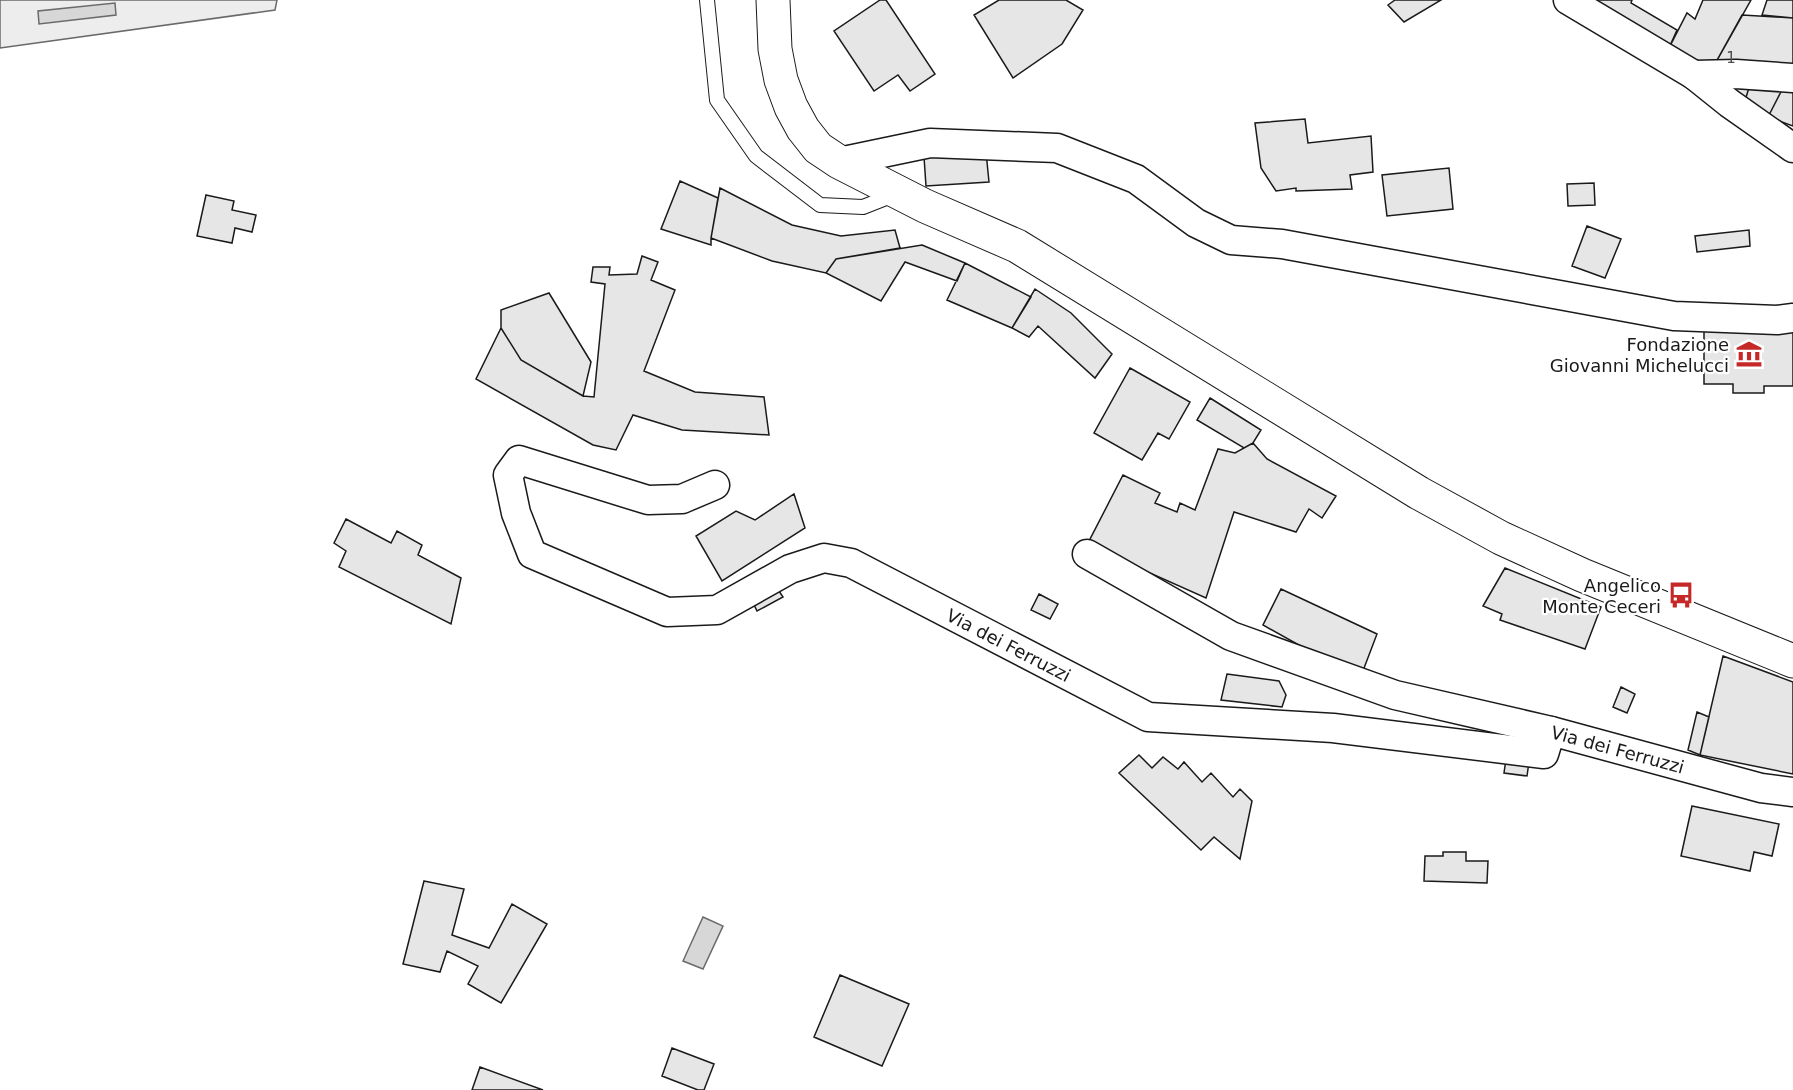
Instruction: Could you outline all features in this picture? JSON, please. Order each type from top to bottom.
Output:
[{"type":"main road","points":[[773,0],[775,49],[781,80],[791,107],[803,129],[818,148],[839,162],[926,207],[1017,246],[1419,493],[1502,538],[1582,575],[1793,661]]},
{"type":"street","points":[[1568,0],[1694,75],[1793,148]]},
{"type":"street","points":[[1694,75],[1736,74],[1793,78]]},
{"type":"street","points":[[839,162],[930,143],[1057,148],[1136,179],[1196,223],[1231,240],[1282,244],[1674,316],[1777,320],[1793,318]]},
{"type":"street","name":"Via dei Ferruzzi","points":[[715,485],[682,499],[648,500],[519,460],[508,475],[516,513],[532,554],[667,612],[717,610],[790,569],[824,558],[851,563],[1149,717],[1333,729],[1544,754],[1551,731],[1761,788],[1793,792]]},
{"type":"street","points":[[1087,554],[1231,636],[1395,695],[1551,731]]},
{"type":"lane","points":[[707,0],[717,100],[756,156],[820,205],[863,207],[900,193]]},
{"type":"shaded area","points":[[0,0],[277,0],[275,10],[0,48]]},
{"type":"shaded area","points":[[115,3],[116,15],[39,24],[38,11]]},
{"type":"shaded area","points":[[703,917],[723,926],[703,969],[683,961]]},
{"type":"building","points":[[880,0],[886,0],[935,74],[910,91],[898,75],[874,91],[834,31]]},
{"type":"building","points":[[999,0],[1066,0],[1083,10],[1062,44],[1013,78],[974,15]]},
{"type":"building","points":[[1395,0],[1441,0],[1404,22],[1388,5]]},
{"type":"building","points":[[1596,0],[1632,0],[1631,3],[1677,30],[1668,50],[1594,6]]},
{"type":"building","points":[[1703,0],[1751,0],[1711,71],[1668,50],[1687,13],[1695,19]]},
{"type":"building","points":[[1767,0],[1793,0],[1793,18],[1762,15]]},
{"type":"building","points":[[1742,15],[1793,18],[1793,72],[1711,71]]},
{"type":"building","points":[[1736,77],[1751,81],[1744,104],[1730,99]]},
{"type":"building","points":[[1751,81],[1785,84],[1768,117],[1744,104]]},
{"type":"building","points":[[1785,84],[1793,85],[1793,126],[1768,117]]},
{"type":"building","points":[[1305,119],[1308,143],[1371,136],[1373,172],[1350,175],[1352,189],[1296,191],[1296,188],[1276,191],[1261,168],[1255,123]]},
{"type":"building","points":[[986,152],[989,182],[926,186],[924,157]]},
{"type":"building","points":[[1449,168],[1453,209],[1387,216],[1382,175]]},
{"type":"building","points":[[680,181],[718,198],[711,245],[661,229]]},
{"type":"building","points":[[1594,183],[1595,205],[1568,206],[1567,184]]},
{"type":"building","points":[[720,188],[792,225],[841,236],[895,230],[900,248],[836,259],[826,273],[772,261],[711,238]]},
{"type":"building","points":[[206,195],[234,201],[232,210],[256,215],[252,232],[235,228],[232,243],[197,236]]},
{"type":"building","points":[[1587,226],[1621,239],[1605,278],[1572,266]]},
{"type":"building","points":[[1749,230],[1750,246],[1697,252],[1695,236]]},
{"type":"building","points":[[922,245],[965,263],[957,281],[905,262],[881,301],[826,273],[836,259]]},
{"type":"building","points":[[642,256],[658,262],[651,280],[675,290],[644,371],[695,392],[764,397],[769,435],[682,430],[633,415],[616,450],[593,445],[476,379],[501,328],[521,360],[583,396],[594,397],[605,284],[591,282],[593,267],[610,267],[609,275],[637,274]]},
{"type":"building","points":[[965,263],[1031,297],[1012,328],[947,300]]},
{"type":"building","points":[[1035,289],[1071,313],[1112,354],[1095,378],[1038,326],[1029,337],[1012,328]]},
{"type":"building","points":[[549,293],[591,362],[583,396],[521,360],[501,328],[501,310]]},
{"type":"building","name":"Fondazione Giovanni Michelucci","points":[[1793,322],[1793,386],[1764,386],[1764,393],[1733,393],[1733,384],[1704,384],[1704,323]]},
{"type":"building","points":[[1130,368],[1190,402],[1169,439],[1158,433],[1142,460],[1094,433]]},
{"type":"building","points":[[1210,398],[1261,430],[1253,443],[1244,448],[1197,420]]},
{"type":"building","points":[[1253,443],[1267,459],[1336,496],[1322,518],[1309,509],[1296,532],[1234,512],[1206,598],[1087,545],[1123,475],[1160,493],[1155,503],[1177,512],[1180,503],[1195,510],[1218,449],[1235,453]]},
{"type":"building","points":[[794,494],[805,528],[722,581],[696,536],[736,511],[755,520]]},
{"type":"building","points":[[346,519],[391,543],[397,531],[422,545],[418,555],[461,578],[451,624],[339,567],[346,551],[334,543]]},
{"type":"building","points":[[1505,568],[1601,607],[1585,649],[1500,620],[1502,614],[1483,606]]},
{"type":"building","points":[[773,582],[783,597],[757,611],[749,594]]},
{"type":"building","points":[[1281,589],[1377,634],[1361,676],[1340,668],[1263,625]]},
{"type":"building","points":[[1039,594],[1058,604],[1050,619],[1031,610]]},
{"type":"building","points":[[1723,656],[1793,682],[1793,774],[1700,755]]},
{"type":"building","points":[[1227,674],[1279,681],[1286,695],[1282,707],[1221,700]]},
{"type":"building","points":[[1621,687],[1635,694],[1627,713],[1613,707]]},
{"type":"building","points":[[1697,712],[1709,717],[1700,755],[1688,750]]},
{"type":"building","points":[[1139,755],[1152,768],[1163,757],[1178,769],[1184,762],[1202,782],[1211,773],[1233,797],[1240,789],[1252,801],[1240,859],[1214,837],[1201,850],[1119,773]]},
{"type":"building","points":[[1506,759],[1529,762],[1527,776],[1504,773]]},
{"type":"building","points":[[1692,806],[1779,824],[1772,856],[1754,852],[1750,871],[1681,856]]},
{"type":"building","points":[[1443,852],[1466,852],[1466,861],[1488,861],[1487,883],[1424,881],[1425,856],[1443,856]]},
{"type":"building","points":[[424,881],[464,889],[452,935],[489,948],[512,904],[547,924],[501,1003],[468,984],[478,966],[447,951],[440,972],[403,964]]},
{"type":"building","points":[[840,975],[909,1004],[882,1066],[814,1037]]},
{"type":"building","points":[[672,1048],[714,1064],[704,1090],[698,1090],[662,1076]]},
{"type":"building","points":[[480,1067],[543,1090],[472,1090]]},
{"type":"place","name":"Fondazione Giovanni Michelucci","points":[[1749,354]]},
{"type":"place","name":"Angelico Monte Ceceri","points":[[1681,595]]}]
